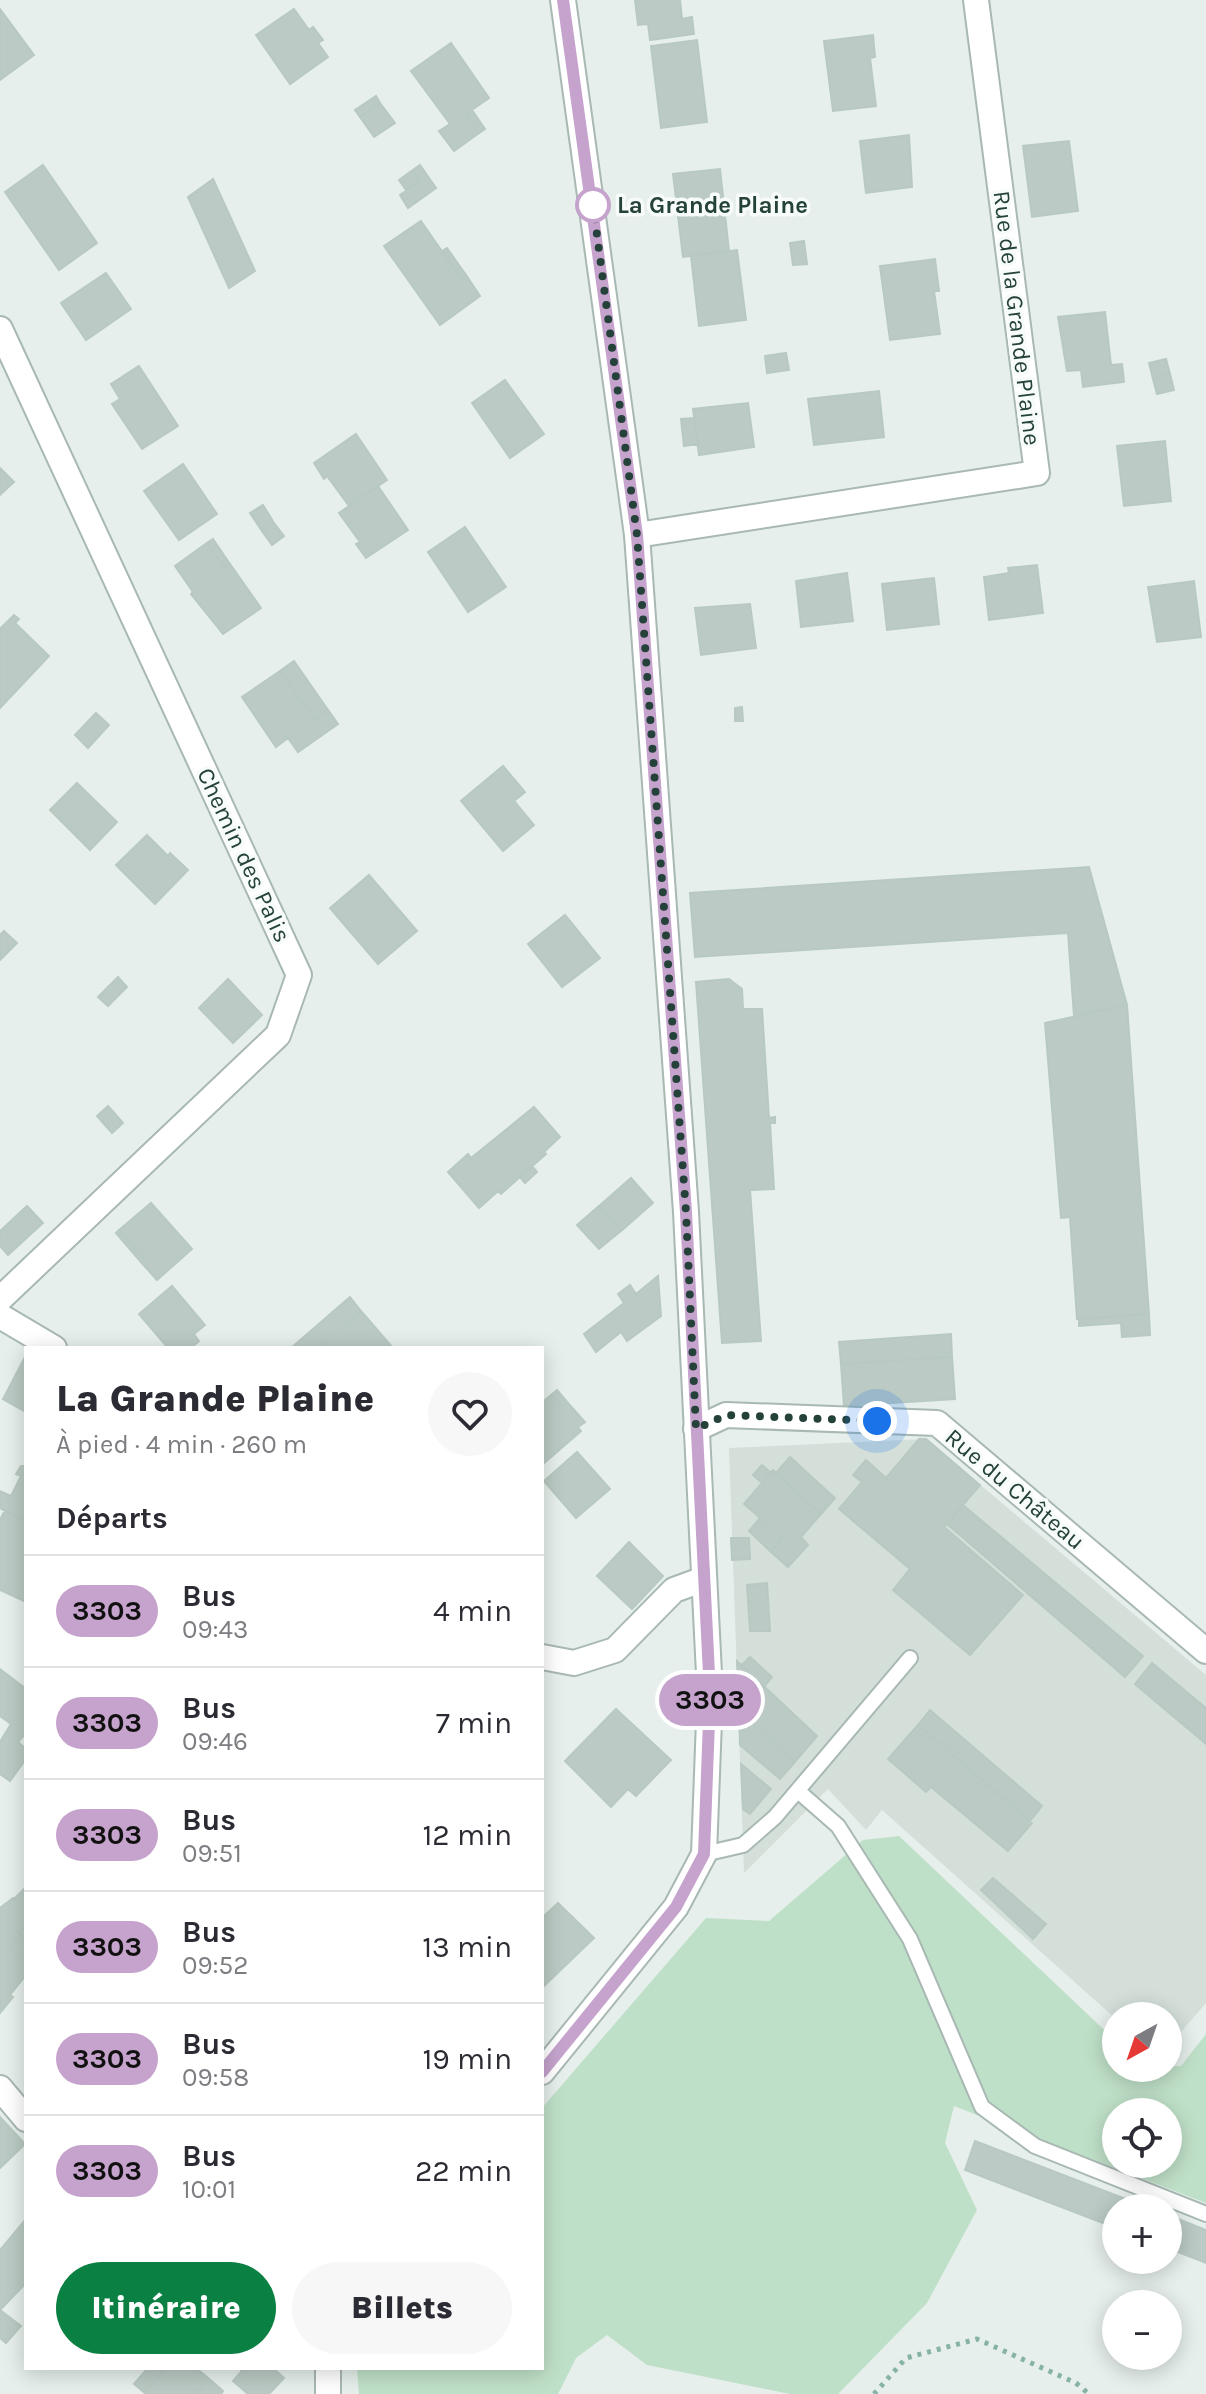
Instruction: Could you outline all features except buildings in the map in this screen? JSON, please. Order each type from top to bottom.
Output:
[{"type":"street","points":[[544,2070],[676,1907],[704,1854],[710,1694],[685,1197],[637,535],[563,0]]},
{"type":"street","name":"Rue de la Grande Plaine","points":[[637,535],[1037,473],[976,0]]},
{"type":"street","name":"Chemin des Palis","points":[[0,329],[299,975],[278,1035],[0,1299]]},
{"type":"street","points":[[0,1316],[51,1346]]},
{"type":"street","name":"Rue du Château","points":[[696,1429],[726,1415],[937,1423],[1206,1651]]},
{"type":"street","points":[[544,1657],[574,1663],[615,1650],[674,1590],[704,1579]]},
{"type":"street","points":[[0,2088],[24,2117]]},
{"type":"lane","points":[[704,1854],[743,1845],[775,1817],[910,1658]]},
{"type":"lane","points":[[798,1791],[838,1826],[910,1939],[982,2107],[1035,2146],[1206,2214]]},
{"type":"path","points":[[874,2394],[906,2358],[977,2339],[1076,2383],[1089,2394]]},
{"type":"shaded area","points":[[926,1439],[1206,1675],[1206,2003],[1182,2031],[1182,2002],[1102,2002],[1102,2006],[882,1810],[866,1830],[828,1789],[744,1873],[729,1448]]},
{"type":"green space","points":[[899,1836],[1102,2028],[1102,2082],[1182,2082],[1182,2065],[1206,2034],[1206,2203],[1141,2178],[1182,2178],[1182,2098],[1102,2098],[1102,2163],[954,2106],[945,2143],[977,2210],[927,2303],[838,2394],[790,2394],[647,2365],[607,2335],[576,2358],[558,2394],[359,2394],[357,2370],[544,2370],[544,2106],[706,1918],[769,1921],[863,1840]]},
{"type":"bus line","name":"3303","points":[[544,2070],[676,1907],[704,1854],[710,1694],[686,1212],[637,535],[563,0]]},
{"type":"place","name":"La Grande Plaine","points":[[593,205]]},
{"type":"route","points":[[593,205],[637,535],[686,1212],[696,1429],[726,1415],[877,1421]]}]
